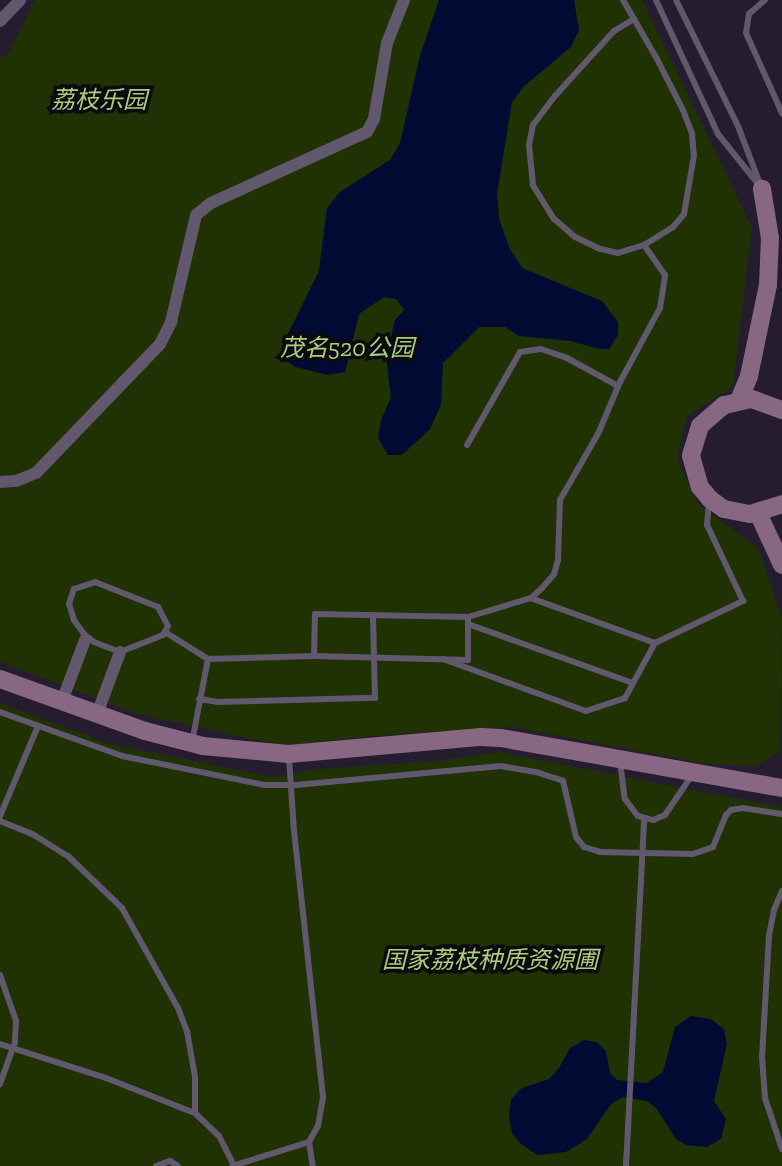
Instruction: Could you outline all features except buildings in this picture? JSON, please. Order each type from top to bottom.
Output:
[{"type":"main road","points":[[739,400],[749,376],[768,285],[770,238],[762,189]]},
{"type":"main road","points":[[782,410],[763,401],[739,400],[710,413],[693,440],[693,472],[710,499],[733,512],[758,513],[782,504]]},
{"type":"main road","points":[[758,513],[782,565]]},
{"type":"main road","points":[[0,679],[97,714],[192,743],[264,754],[481,737],[558,746],[782,788]]},
{"type":"street","points":[[0,21],[20,0]]},
{"type":"street","points":[[0,482],[16,481],[36,473],[160,344],[171,322],[190,232],[197,215],[211,203],[367,132],[374,119],[387,43],[403,1]]},
{"type":"street","points":[[62,702],[85,640]]},
{"type":"street","points":[[97,714],[120,652]]},
{"type":"lane","points":[[623,0],[634,19],[683,110],[692,134],[694,155],[684,214],[673,227],[644,245],[618,253],[600,249],[575,237],[554,219],[533,185],[529,145],[533,125],[555,96],[614,32],[634,19]]},
{"type":"lane","points":[[656,0],[718,134],[762,189]]},
{"type":"lane","points":[[676,0],[738,126],[762,189]]},
{"type":"lane","points":[[765,0],[749,14],[746,33],[782,113]]},
{"type":"lane","points":[[468,620],[531,598],[554,574],[558,560],[561,500],[598,434],[618,386],[660,308],[664,275],[644,245]]},
{"type":"lane","points":[[467,445],[520,352],[541,349],[567,358],[618,386]]},
{"type":"lane","points":[[443,659],[586,711],[625,698],[655,643],[743,601],[707,525],[710,499]]},
{"type":"lane","points":[[95,582],[158,607],[168,626],[165,632],[146,644],[120,652],[94,642],[74,620],[69,604],[74,589],[95,582]]},
{"type":"lane","points":[[531,598],[655,643]]},
{"type":"lane","points":[[314,656],[315,614],[468,620],[633,683]]},
{"type":"lane","points":[[199,699],[217,702],[374,698],[373,615]]},
{"type":"lane","points":[[165,632],[208,659],[314,656],[468,660],[468,620]]},
{"type":"lane","points":[[192,743],[208,659]]},
{"type":"lane","points":[[0,712],[122,755],[162,766],[255,783],[292,785],[501,766],[554,776],[565,784],[575,832],[584,847],[600,852],[687,855],[709,850],[731,810],[742,808],[782,814]]},
{"type":"lane","points":[[0,816],[38,726]]},
{"type":"lane","points":[[289,754],[323,1097],[318,1126],[309,1142],[313,1166]]},
{"type":"lane","points":[[619,759],[625,799],[638,816],[653,820],[664,815],[694,773]]},
{"type":"lane","points":[[626,1166],[644,818]]},
{"type":"lane","points":[[0,821],[34,835],[68,856],[122,908],[178,1008],[187,1031],[195,1077],[195,1113]]},
{"type":"lane","points":[[782,891],[774,910],[769,936],[762,1057],[765,1098],[782,1149]]},
{"type":"lane","points":[[0,975],[16,1021],[14,1046],[0,1084]]},
{"type":"lane","points":[[0,1044],[14,1046],[195,1113],[219,1136],[233,1166],[309,1142]]},
{"type":"lane","points":[[156,1166],[170,1161],[178,1166]]},
{"type":"green space","name":"茂名520公园","points":[[35,0],[642,0],[752,227],[733,387],[687,416],[677,459],[698,504],[759,549],[782,619],[780,751],[756,766],[706,764],[512,727],[373,736],[283,746],[138,714],[0,662],[0,58],[9,53]]},
{"type":"green space","name":"国家荔枝种质资源圃","points":[[0,703],[110,744],[272,777],[318,769],[439,761],[498,752],[782,807],[782,1166],[0,1166]]},
{"type":"water","points":[[439,0],[574,0],[579,30],[571,47],[524,86],[512,102],[497,194],[499,219],[510,249],[522,268],[602,301],[618,322],[618,335],[609,349],[599,349],[571,341],[519,336],[505,327],[479,327],[443,363],[441,405],[430,429],[402,455],[388,455],[378,438],[381,420],[391,398],[386,357],[395,320],[404,310],[396,299],[384,297],[359,314],[345,372],[327,375],[296,367],[283,359],[281,348],[319,271],[327,208],[340,192],[390,160],[400,143],[420,56]]},
{"type":"water","points":[[691,1016],[711,1019],[724,1029],[727,1044],[714,1101],[726,1119],[721,1139],[707,1147],[686,1145],[676,1139],[656,1108],[647,1101],[623,1097],[611,1104],[587,1139],[566,1152],[538,1155],[521,1144],[512,1133],[509,1116],[511,1099],[522,1088],[549,1079],[559,1068],[570,1048],[584,1040],[597,1042],[606,1051],[610,1073],[617,1080],[647,1083],[663,1072],[675,1027]]},
{"type":"park label","name":"荔枝乐园","points":[[99,100]]}]
